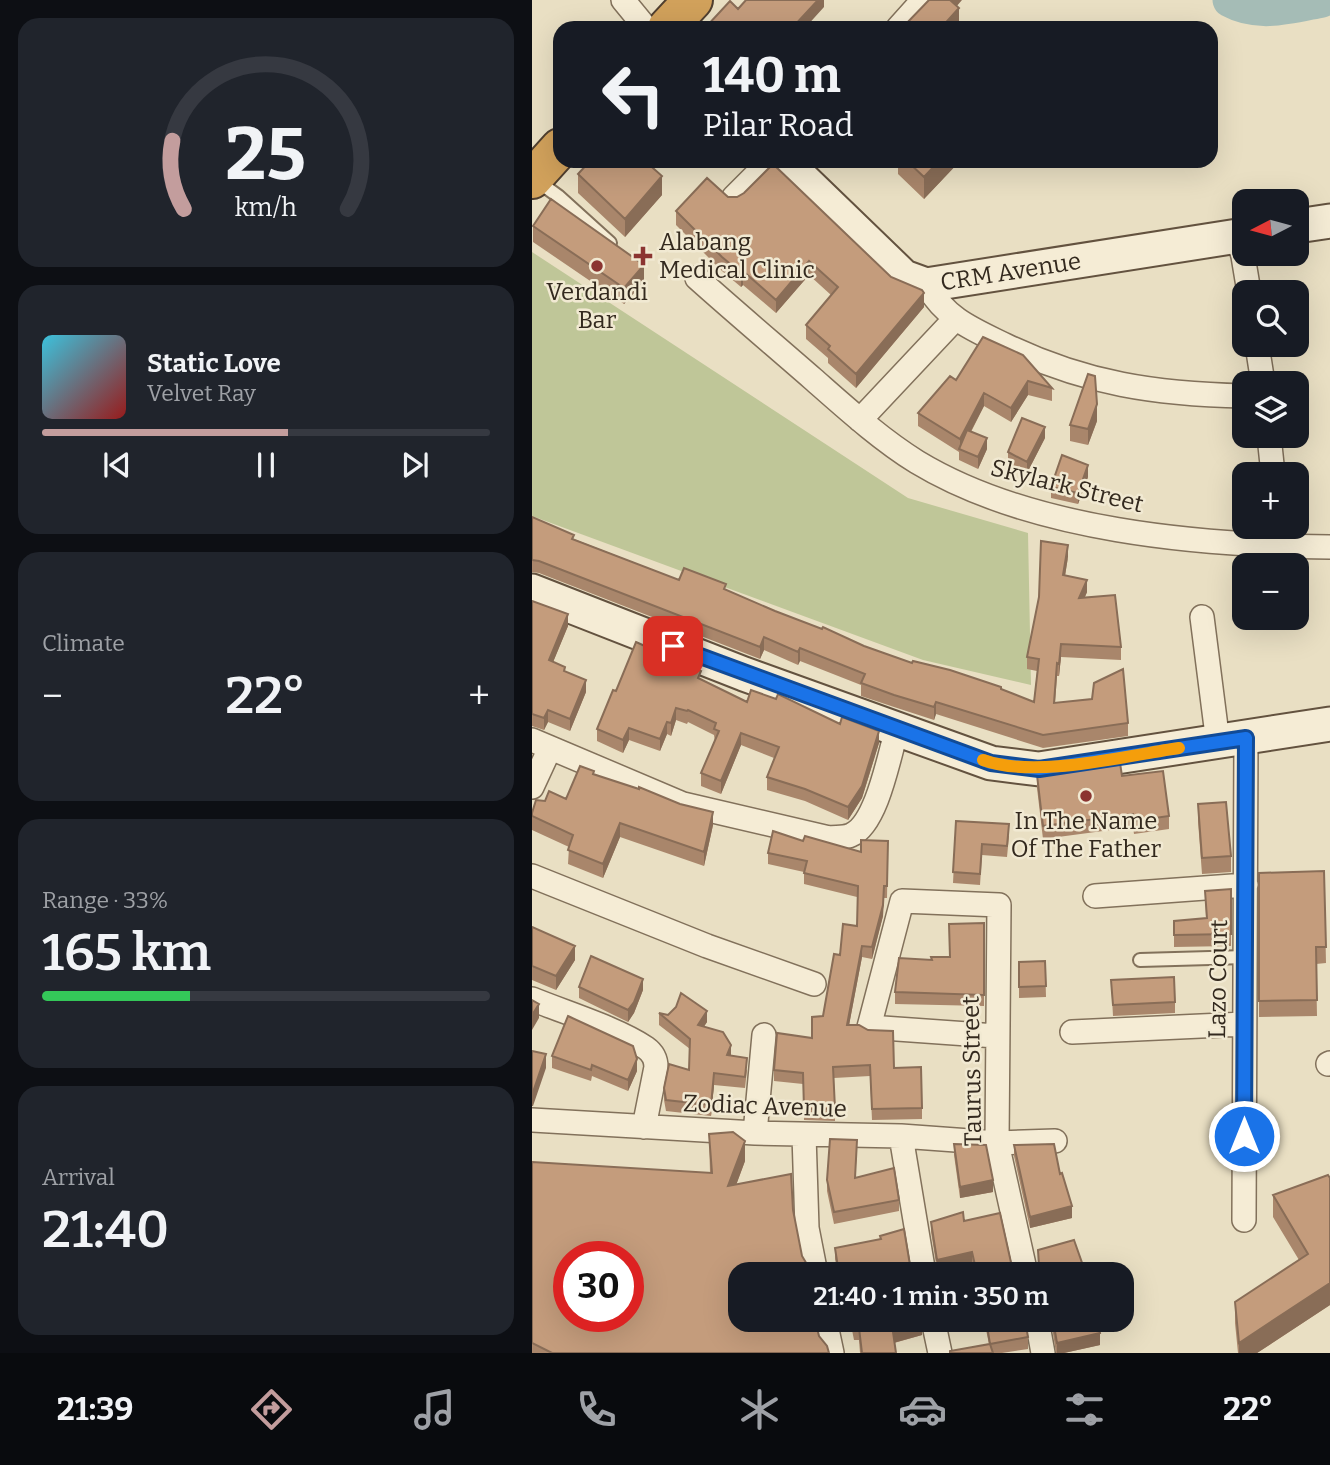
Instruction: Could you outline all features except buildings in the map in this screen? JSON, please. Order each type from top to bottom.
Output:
[{"type":"highway","points":[[674,21],[693,0]]},
{"type":"highway","points":[[532,178],[553,156]]},
{"type":"street","points":[[623,0],[640,21]]},
{"type":"street","points":[[904,21],[923,0]]},
{"type":"street","points":[[734,197],[763,168]]},
{"type":"street","name":"CRM Avenue","points":[[791,168],[904,277],[926,285],[1232,236]]},
{"type":"street","points":[[1309,224],[1330,221]]},
{"type":"street","name":"Skylark Street","points":[[697,278],[860,420],[916,461],[958,484],[1007,503],[1101,527],[1228,544],[1260,539]]},
{"type":"street","points":[[926,285],[938,304],[955,319],[1040,362],[1104,382],[1189,395],[1232,396]]},
{"type":"street","points":[[860,420],[955,319]]},
{"type":"street","name":"Skylark Street","points":[[1293,539],[1330,547]]},
{"type":"street","points":[[532,592],[744,674],[991,763],[1039,769],[1330,724]]},
{"type":"street","name":"Lazo Court","points":[[1202,617],[1232,740],[1246,885],[1244,1220]]},
{"type":"street","points":[[532,787],[541,744],[683,804],[829,838],[849,837],[863,828],[871,815],[897,729]]},
{"type":"street","points":[[532,876],[707,946],[814,984]]},
{"type":"street","points":[[1095,896],[1246,885]]},
{"type":"street","name":"Taurus Street","points":[[996,1036],[869,1027],[902,901],[999,905],[996,1143],[1023,1262]]},
{"type":"street","points":[[532,999],[648,1049],[656,1059],[656,1067],[644,1127]]},
{"type":"street","points":[[1072,1032],[1244,1024]]},
{"type":"street","points":[[755,1133],[764,1035]]},
{"type":"street","name":"Zodiac Avenue","points":[[532,1120],[755,1133],[901,1136],[996,1143],[1055,1141]]},
{"type":"street","points":[[804,1135],[807,1228],[814,1262]]},
{"type":"street","points":[[901,1136],[922,1262]]},
{"type":"street","points":[[828,1332],[832,1353]]},
{"type":"street","points":[[936,1332],[940,1353]]},
{"type":"street","points":[[1039,1332],[1043,1353]]},
{"type":"lane","points":[[532,178],[558,196],[617,250]]},
{"type":"lane","points":[[1139,960],[1245,957]]},
{"type":"green space","points":[[532,252],[908,498],[1028,533],[1031,685],[923,660],[532,516]]},
{"type":"waterway","points":[[1230,0],[1252,8],[1264,9],[1322,0]]},
{"type":"slow traffic","points":[[983,760],[1039,769],[1179,748]]},
{"type":"place","name":"Alabang Medical Clinic","points":[[643,256]]},
{"type":"place","name":"Verdandi Bar","points":[[597,266]]},
{"type":"place","name":"In The Name Of The Father","points":[[1086,796]]},
{"type":"route","points":[[673,646],[991,763],[1039,769],[1246,738],[1244,1136]]}]
